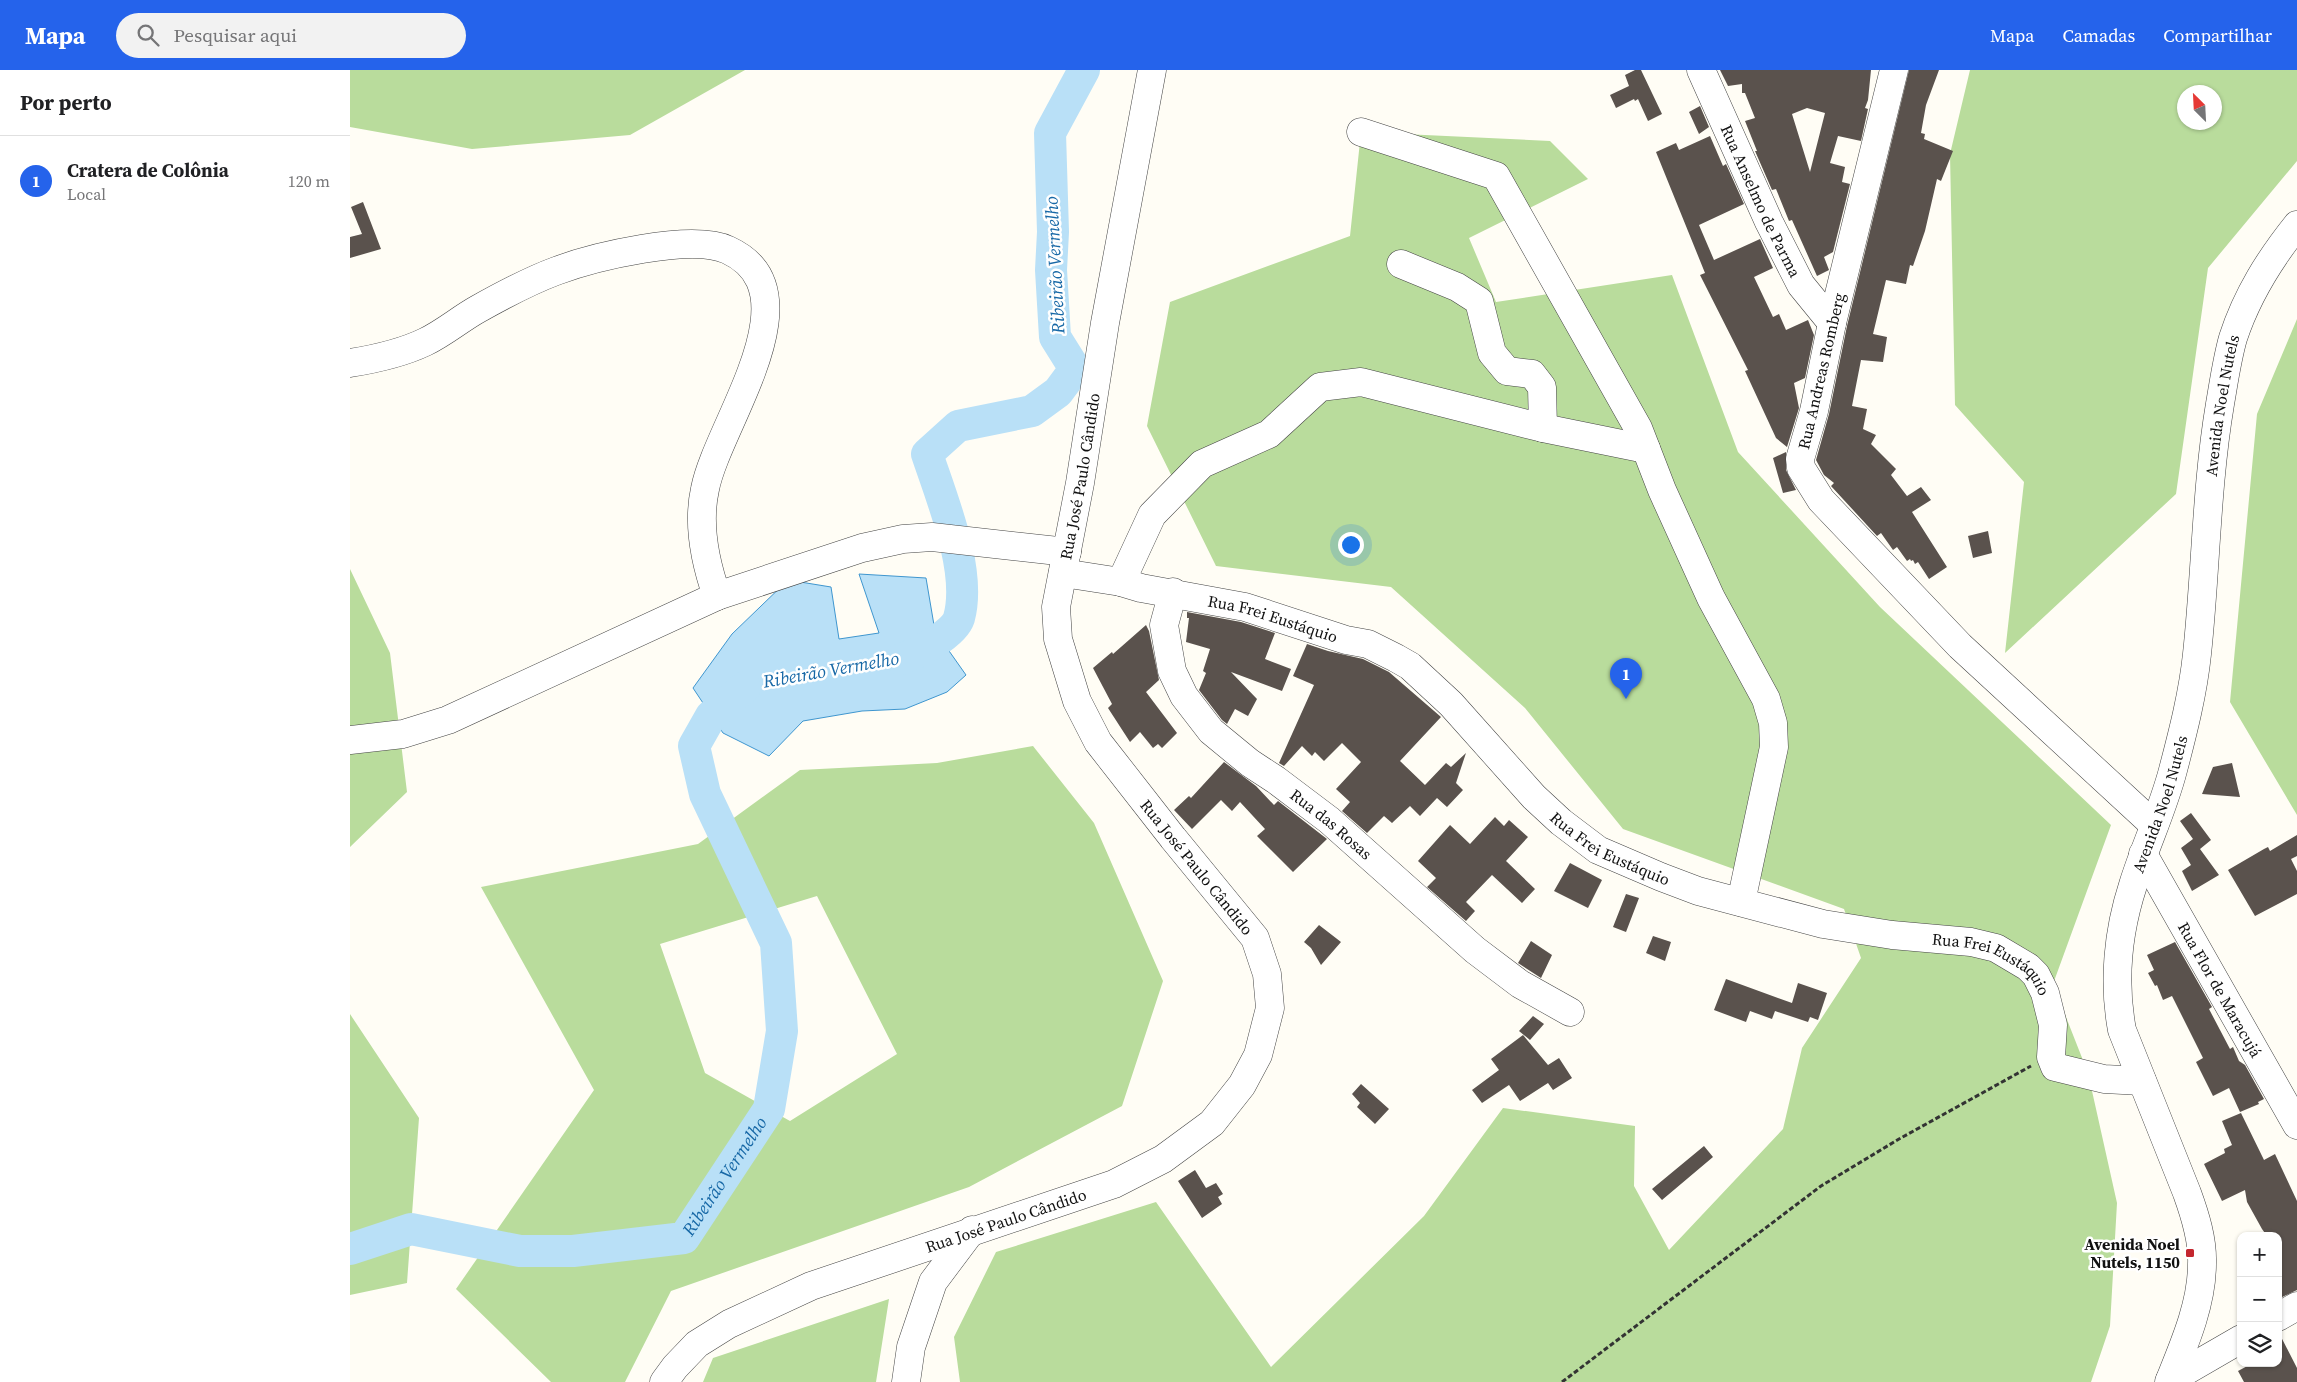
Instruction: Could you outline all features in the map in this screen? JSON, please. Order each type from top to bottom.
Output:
[{"type":"street","name":"Rua José Paulo Cândido","points":[[664,1382],[675,1367],[698,1344],[729,1324],[811,1286],[972,1230],[1114,1184],[1163,1159],[1212,1123],[1242,1086],[1258,1055],[1270,1008],[1267,974],[1255,938],[1098,742],[1078,701],[1058,639],[1056,606],[1080,483],[1105,323],[1152,70]]},
{"type":"street","name":"Rua Anselmo de Parma","points":[[1701,70],[1770,222],[1801,285],[1832,323]]},
{"type":"street","name":"Rua Andreas Romberg","points":[[1894,70],[1832,323],[1814,411],[1800,459],[1801,468],[1821,500],[1960,646],[2154,825]]},
{"type":"street","points":[[1361,132],[1496,176],[1638,428],[1662,490],[1711,598],[1766,698],[1773,722],[1774,747],[1742,902]]},
{"type":"street","name":"Avenida Noel Nutels","points":[[2169,1381],[2194,1312],[2202,1264],[2195,1214],[2122,1030],[2117,987],[2122,929],[2132,886],[2173,772],[2196,656],[2211,463],[2226,365],[2234,337],[2260,276],[2297,225]]},
{"type":"street","points":[[350,363],[424,343],[477,309],[533,280],[575,265],[657,246],[690,244],[723,247],[742,256],[757,274],[766,299],[765,324],[749,377],[704,488],[702,515],[705,550],[708,570],[717,596]]},
{"type":"street","points":[[1401,264],[1457,287],[1479,300],[1492,353],[1507,370],[1532,374],[1542,387],[1543,428]]},
{"type":"street","points":[[1121,582],[1152,515],[1202,464],[1269,434],[1320,387],[1360,382],[1543,428],[1646,449]]},
{"type":"street","name":"Rua Frei Eustáquio","points":[[350,740],[403,734],[448,720],[717,596],[862,548],[903,539],[932,537],[972,540],[1065,562],[1141,588],[1173,592],[1245,607],[1346,640],[1368,644],[1410,666],[1451,704],[1548,810],[1598,850],[1698,892],[1852,930],[1946,939],[1996,948],[2028,967],[2036,975],[2045,992],[2053,1025],[2051,1057]]},
{"type":"street","name":"Rua das Rosas","points":[[1173,592],[1164,625],[1172,672],[1184,696],[1211,731],[1244,758],[1329,820],[1482,956],[1520,984],[1570,1012]]},
{"type":"street","name":"Rua Flor de Maracujá","points":[[2144,854],[2297,1125]]},
{"type":"street","points":[[2051,1057],[2055,1067],[2066,1071],[2104,1079],[2142,1081]]},
{"type":"street","points":[[906,1382],[911,1347],[933,1282],[972,1230]]},
{"type":"street","points":[[2282,1315],[2297,1306]]},
{"type":"street","points":[[2169,1381],[2237,1341]]},
{"type":"path","points":[[1562,1382],[1821,1186],[1899,1139],[2051,1057]]},
{"type":"green space","points":[[350,70],[745,70],[630,135],[472,149],[350,127]]},
{"type":"green space","points":[[1970,70],[2297,70],[2297,161],[2208,268],[2176,494],[2005,653],[2024,482],[1955,405],[1950,154]]},
{"type":"green space","points":[[1361,132],[1550,141],[1588,179],[1469,238],[1496,302],[1672,275],[1738,452],[1880,607],[2111,825],[2053,984],[2088,1073],[2117,1203],[2110,1326],[2091,1382],[960,1382],[954,1337],[996,1252],[1156,1202],[1271,1367],[1424,1216],[1503,1108],[1635,1126],[1634,1186],[1669,1250],[1783,1129],[1802,1048],[1861,958],[1844,909],[1623,829],[1525,708],[1391,587],[1216,566],[1147,426],[1170,302],[1350,236]]},
{"type":"green space","points":[[2297,319],[2297,815],[2230,702],[2257,414]]},
{"type":"green space","points":[[350,569],[390,653],[407,792],[350,847]]},
{"type":"green space","points":[[1033,746],[1094,823],[1163,981],[1122,1106],[969,1187],[671,1291],[625,1382],[551,1382],[456,1289],[594,1090],[481,887],[698,844],[800,770],[937,763]],"holes":[[[817,896],[897,1054],[790,1121],[705,1073],[660,944]]]},
{"type":"green space","points":[[350,1014],[419,1118],[407,1283],[350,1295]]},
{"type":"green space","points":[[889,1299],[876,1382],[703,1382],[713,1358]]},
{"type":"water","points":[[859,574],[926,578],[935,631],[966,675],[947,692],[905,709],[862,711],[803,721],[769,756],[723,733],[693,688],[732,634],[788,580],[831,587],[839,639],[879,633]]},
{"type":"building","points":[[1635,70],[1641,70],[1662,114],[1648,121],[1638,99],[1635,101],[1634,99],[1616,108],[1610,95],[1629,86],[1625,75]]},
{"type":"building","points":[[1720,70],[1871,70],[1868,100],[1865,108],[1868,109],[1861,141],[1838,136],[1830,163],[1845,167],[1842,182],[1850,184],[1833,252],[1824,257],[1829,270],[1817,276],[1792,220],[1789,221],[1776,189],[1772,190],[1755,151],[1757,151],[1745,121],[1755,118],[1745,93],[1742,93],[1742,84],[1728,86]],"holes":[[[1807,108],[1825,113],[1810,172],[1792,114]]]},
{"type":"building","points":[[1909,70],[1939,70],[1926,105],[1921,133],[1925,134],[1924,139],[1953,151],[1941,181],[1937,179],[1925,231],[1913,266],[1910,265],[1906,284],[1886,280],[1873,334],[1887,337],[1883,362],[1861,360],[1852,406],[1867,409],[1863,429],[1876,435],[1871,444],[1896,469],[1891,475],[1907,496],[1921,487],[1931,500],[1912,512],[1947,567],[1929,579],[1918,562],[1915,564],[1910,559],[1907,561],[1897,547],[1893,550],[1881,533],[1877,536],[1831,486],[1834,483],[1824,475],[1816,460],[1829,414],[1847,326]]},
{"type":"building","points":[[1700,106],[1709,127],[1699,134],[1689,112]]},
{"type":"building","points":[[1710,136],[1723,166],[1726,164],[1744,204],[1699,225],[1714,260],[1760,239],[1773,268],[1754,277],[1773,317],[1779,314],[1786,330],[1808,320],[1814,335],[1805,378],[1794,383],[1799,408],[1787,447],[1776,438],[1745,371],[1748,370],[1700,275],[1705,273],[1656,152],[1676,143],[1679,150]]},
{"type":"building","points":[[363,202],[381,249],[350,258],[350,237],[362,234],[351,207]]},
{"type":"building","points":[[1786,452],[1786,470],[1796,490],[1783,493],[1773,458]]},
{"type":"building","points":[[1988,531],[1992,553],[1973,558],[1968,536]]},
{"type":"building","points":[[1187,612],[1241,622],[1275,633],[1265,659],[1291,669],[1282,691],[1231,672],[1257,699],[1248,716],[1235,709],[1227,724],[1222,720],[1199,690],[1206,673],[1203,671],[1210,649],[1186,642],[1189,618],[1187,618]]},
{"type":"building","points":[[1146,625],[1149,631],[1159,680],[1146,692],[1177,733],[1162,748],[1158,744],[1153,748],[1140,732],[1130,742],[1108,708],[1112,704],[1093,668],[1112,652],[1113,654]]},
{"type":"building","points":[[1307,644],[1363,659],[1389,672],[1441,717],[1400,761],[1425,785],[1446,763],[1451,767],[1466,753],[1456,783],[1463,790],[1447,807],[1437,798],[1420,816],[1410,806],[1392,823],[1384,816],[1367,833],[1342,811],[1350,802],[1336,789],[1361,762],[1342,743],[1324,761],[1315,752],[1312,756],[1302,746],[1284,766],[1279,763],[1314,685],[1293,676]]},
{"type":"building","points":[[1224,762],[1256,786],[1274,805],[1278,801],[1327,839],[1293,872],[1257,836],[1265,829],[1240,802],[1232,811],[1221,800],[1192,829],[1174,810],[1189,796],[1191,798]]},
{"type":"building","points":[[2232,763],[2240,797],[2202,794],[2213,767]]},
{"type":"building","points":[[2191,813],[2211,840],[2200,849],[2219,875],[2192,891],[2182,871],[2191,865],[2181,848],[2193,839],[2180,821]]},
{"type":"building","points":[[1495,817],[1504,826],[1509,820],[1528,837],[1506,861],[1535,889],[1522,903],[1492,875],[1466,902],[1475,911],[1466,921],[1427,887],[1436,878],[1418,861],[1450,825],[1470,844]]},
{"type":"building","points":[[2297,835],[2297,856],[2291,859],[2297,871],[2297,894],[2255,916],[2228,870],[2264,849],[2268,847],[2270,851]]},
{"type":"building","points":[[1570,863],[1602,880],[1588,908],[1554,891]]},
{"type":"building","points":[[1626,894],[1639,898],[1626,932],[1613,927]]},
{"type":"building","points":[[1319,925],[1341,942],[1321,965],[1311,948],[1304,942]]},
{"type":"building","points":[[1653,936],[1671,942],[1665,961],[1646,953]]},
{"type":"building","points":[[1531,941],[1552,955],[1541,978],[1518,963]]},
{"type":"building","points":[[2175,942],[2212,1007],[2209,1009],[2230,1049],[2233,1047],[2239,1061],[2245,1065],[2264,1099],[2258,1102],[2259,1104],[2240,1112],[2229,1088],[2213,1096],[2196,1062],[2203,1058],[2172,996],[2163,1000],[2157,985],[2155,986],[2148,973],[2154,970],[2147,955]]},
{"type":"building","points":[[1726,979],[1792,1003],[1798,983],[1827,993],[1818,1020],[1810,1017],[1808,1022],[1775,1011],[1772,1019],[1750,1011],[1746,1022],[1714,1010]]},
{"type":"building","points":[[1533,1016],[1544,1024],[1530,1040],[1519,1031]]},
{"type":"building","points":[[1523,1035],[1548,1065],[1559,1058],[1572,1078],[1553,1090],[1548,1083],[1520,1101],[1509,1085],[1482,1103],[1472,1090],[1499,1070],[1491,1059]]},
{"type":"building","points":[[1361,1084],[1389,1109],[1375,1124],[1357,1107],[1360,1103],[1352,1094]]},
{"type":"building","points":[[2241,1113],[2264,1160],[2275,1154],[2297,1201],[2297,1290],[2282,1297],[2282,1232],[2264,1232],[2247,1202],[2245,1190],[2222,1201],[2204,1164],[2225,1153],[2224,1149],[2232,1145],[2222,1121]]},
{"type":"building","points":[[1704,1146],[1713,1157],[1662,1200],[1652,1189]]},
{"type":"building","points":[[1195,1170],[1206,1188],[1216,1183],[1223,1194],[1218,1197],[1222,1204],[1202,1218],[1178,1181]]},
{"type":"building","points":[[2282,1339],[2297,1368],[2297,1382],[2244,1382],[2238,1371],[2246,1367],[2282,1367]]},
{"type":"waterway","name":"Ribeirão Vermelho","points":[[901,659],[916,653],[943,637],[956,624],[959,618],[962,599],[962,579],[954,535],[927,454],[958,426],[1032,411],[1058,392],[1075,369],[1055,337],[1051,270],[1053,232],[1050,133],[1084,70]]},
{"type":"waterway","name":"Ribeirão Vermelho","points":[[350,1249],[411,1229],[520,1251],[573,1251],[684,1238],[769,1109],[782,1031],[776,943],[705,794],[694,746],[711,716],[745,687]]},
{"type":"place","name":"Cratera de Colônia","points":[[1626,699]]},
{"type":"place","name":"Avenida Noel Nutels, 1150","points":[[2190,1253]]}]
